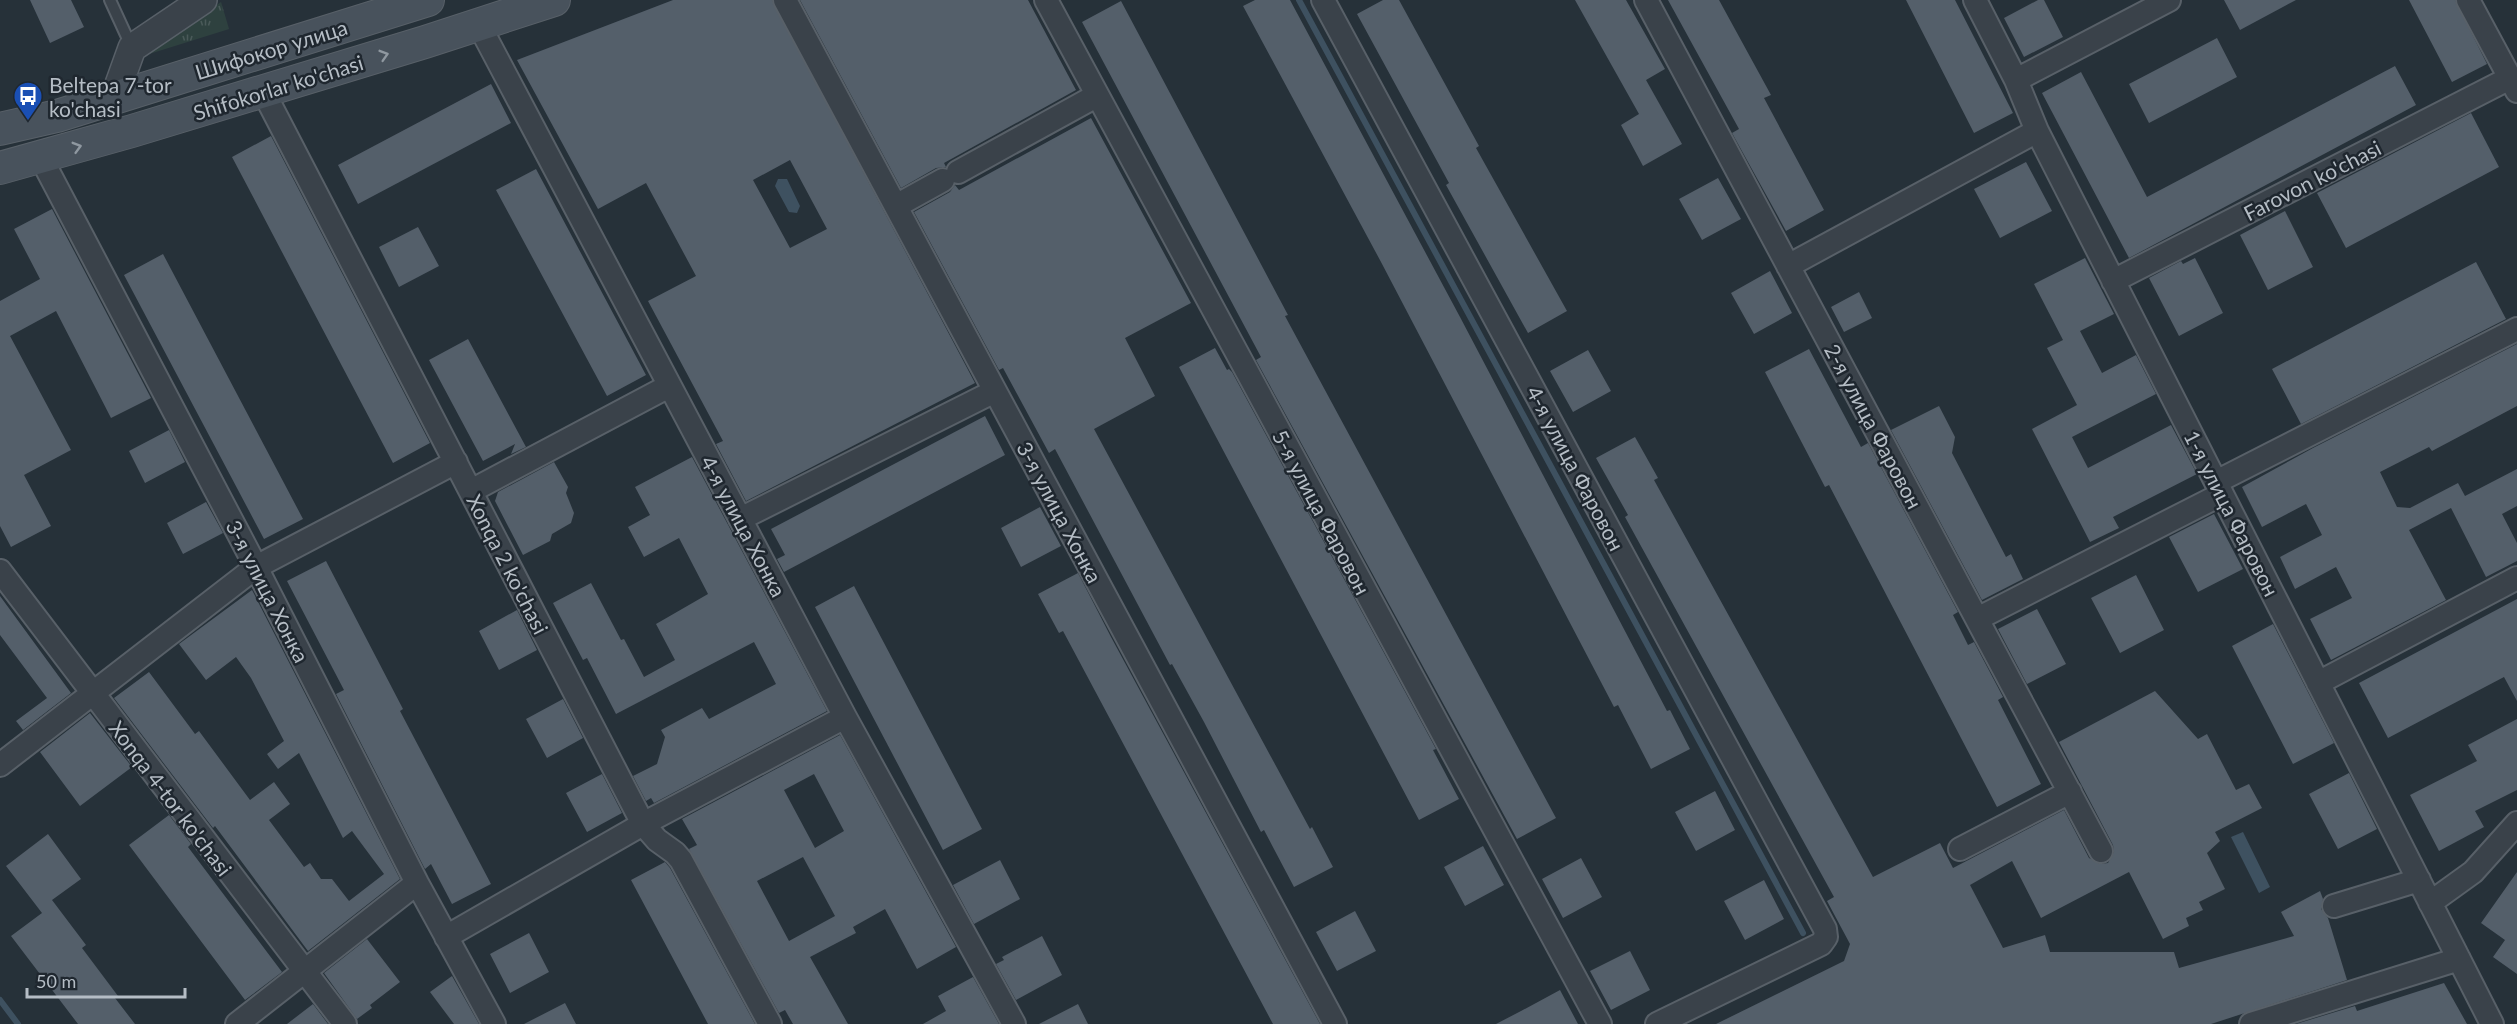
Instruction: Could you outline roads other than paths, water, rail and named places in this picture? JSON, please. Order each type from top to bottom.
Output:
[{"type":"main road","name":"Шифокор улица","points":[[0,129],[57,116],[429,0]]},
{"type":"main road","name":"Shifokorlar ko'chasi","points":[[0,168],[41,158],[337,69],[554,0]]},
{"type":"main road","points":[[325,31],[337,69]]},
{"type":"street","points":[[114,98],[132,48],[203,0]]},
{"type":"street","name":"3-я улица Хонка","points":[[785,0],[1335,1024]]},
{"type":"street","name":"5-я улица Фаровон","points":[[1046,0],[1600,1024]]},
{"type":"street","name":"4-я улица Фаровон","points":[[1323,0],[1824,929],[1826,937],[1821,944],[1657,1024]]},
{"type":"street","name":"2-я улица Фаровон","points":[[1646,0],[2101,851]]},
{"type":"street","name":"1-я улица Фаровон","points":[[1975,0],[2016,80],[2037,131],[2492,1024]]},
{"type":"street","points":[[2016,80],[2169,0]]},
{"type":"street","name":"Farovon ko'chasi","points":[[2113,281],[2513,85],[2468,0]]},
{"type":"street","name":"4-я улица Хонка","points":[[479,25],[845,717],[1014,1024]]},
{"type":"street","name":"Xonqa 2 ko'chasi","points":[[263,91],[643,824],[657,840],[681,860],[770,1024]]},
{"type":"street","points":[[896,206],[1096,96]]},
{"type":"street","points":[[1788,266],[2037,131]]},
{"type":"street","name":"3-я улица Хонка","points":[[41,158],[256,567],[417,883],[494,1024]]},
{"type":"street","points":[[1977,619],[2517,329]]},
{"type":"street","points":[[471,491],[669,386]]},
{"type":"street","points":[[740,519],[995,391]]},
{"type":"street","points":[[0,765],[256,567],[456,462]]},
{"type":"street","name":"Xonqa 4-tor ko'chasi","points":[[0,571],[345,1024]]},
{"type":"street","points":[[2318,683],[2517,578]]},
{"type":"street","points":[[446,936],[643,824],[845,717]]},
{"type":"street","points":[[1960,849],[2070,792]]},
{"type":"street","points":[[2430,903],[2473,872],[2517,823]]},
{"type":"street","points":[[2334,906],[2419,880]]},
{"type":"street","points":[[237,1024],[417,883]]},
{"type":"street","points":[[2251,1024],[2459,959]]},
{"type":"lane","points":[[110,0],[132,48]]},
{"type":"water","points":[[778,179],[787,179],[800,206],[797,213],[789,212],[775,186]]},
{"type":"water","points":[[2243,832],[2270,887],[2259,893],[2231,837]]},
{"type":"waterway","points":[[1299,0],[1803,933]]},
{"type":"waterway","points":[[0,1000],[18,1024]]},
{"type":"place","name":"Beltepa 7-tor ko'chasi","points":[[28,122]]}]
